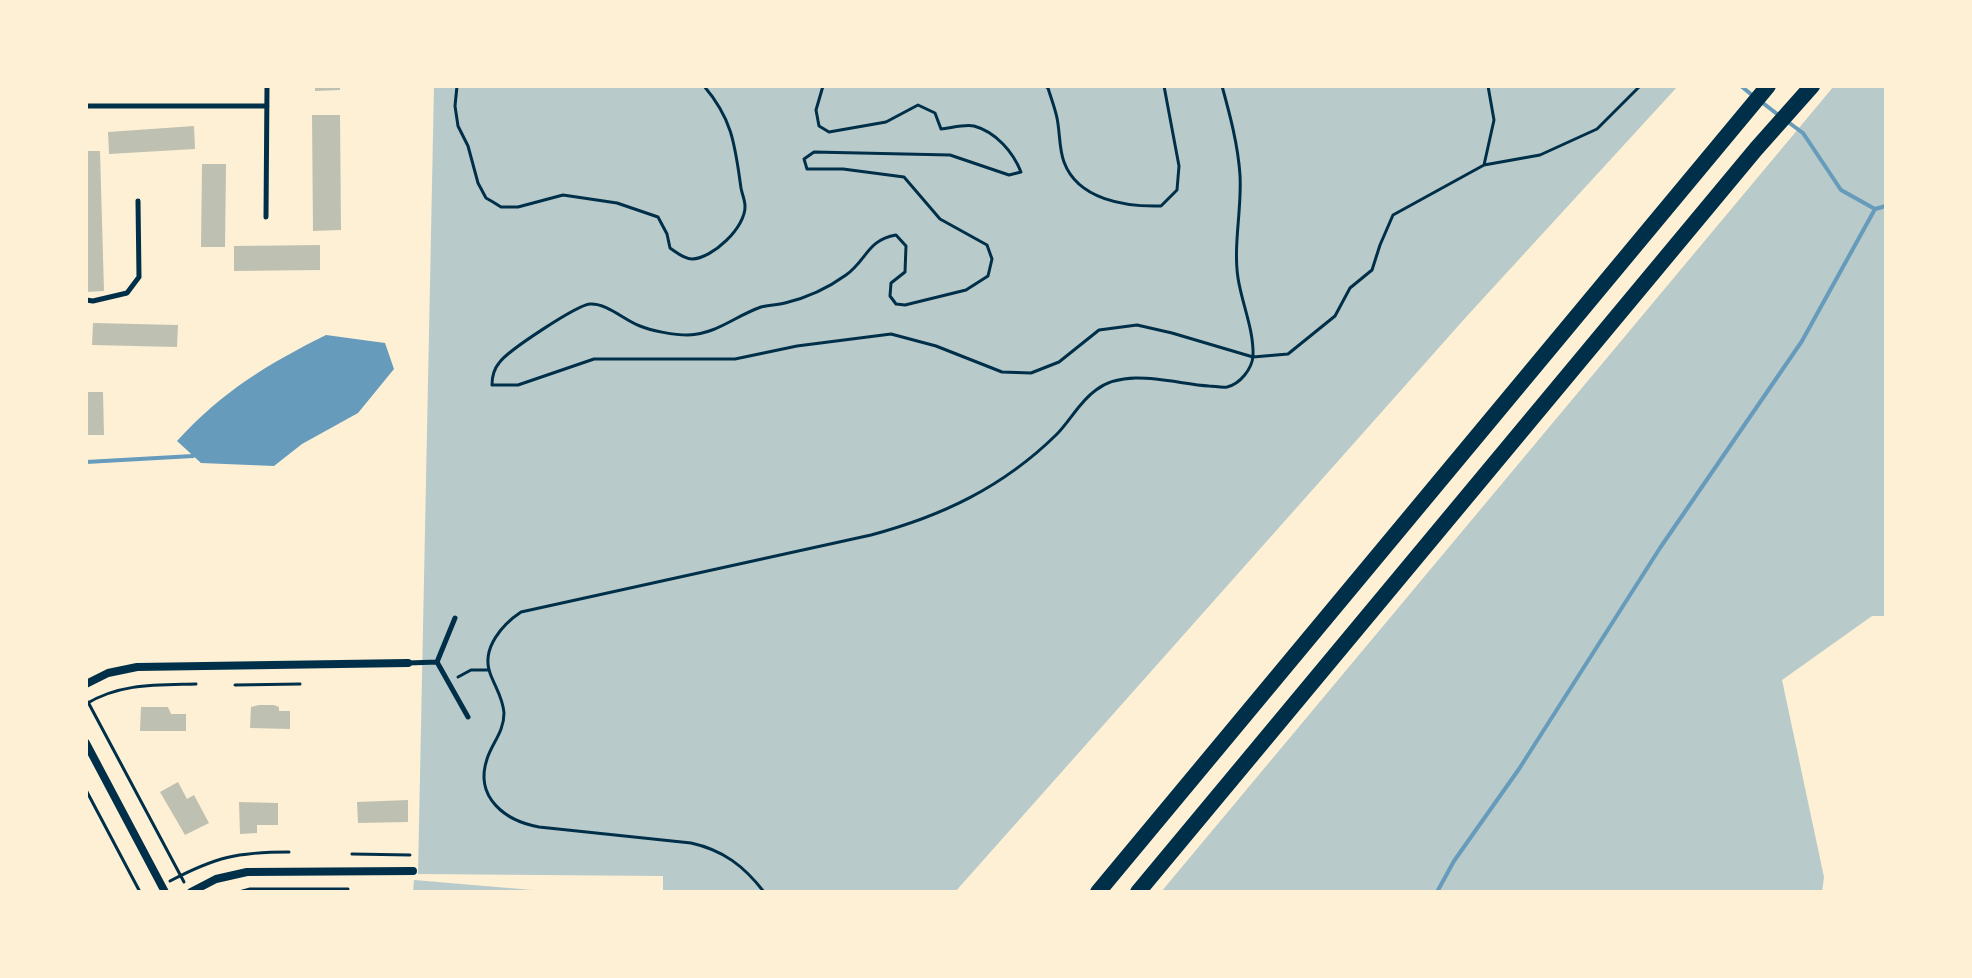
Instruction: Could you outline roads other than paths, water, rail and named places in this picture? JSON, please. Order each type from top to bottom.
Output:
[{"type":"highway","points":[[1098,892],[1768,86]]},
{"type":"highway","points":[[1138,892],[1756,149],[1812,86]]},
{"type":"street","points":[[86,684],[108,673],[137,667],[408,663]]},
{"type":"street","points":[[86,743],[164,889]]},
{"type":"street","points":[[188,888],[247,872],[413,871]]},
{"type":"lane","points":[[266,217],[267,86]]},
{"type":"lane","points":[[86,106],[267,106]]},
{"type":"lane","points":[[86,300],[127,293],[139,277],[138,201]]},
{"type":"lane","points":[[437,662],[455,618]]},
{"type":"lane","points":[[408,663],[437,662]]},
{"type":"lane","points":[[437,662],[468,717]]},
{"type":"water","points":[[326,335],[385,343],[394,369],[358,413],[302,444],[274,466],[201,463],[177,441],[246,380]]},
{"type":"waterway","points":[[1741,86],[1752,95]]},
{"type":"waterway","points":[[1759,100],[1781,117]]},
{"type":"waterway","points":[[1788,122],[1803,133],[1841,190],[1875,209],[1886,206]]},
{"type":"waterway","points":[[1437,892],[1454,861],[1519,769],[1660,548],[1802,341],[1875,209]]},
{"type":"waterway","points":[[86,462],[193,456]]}]
